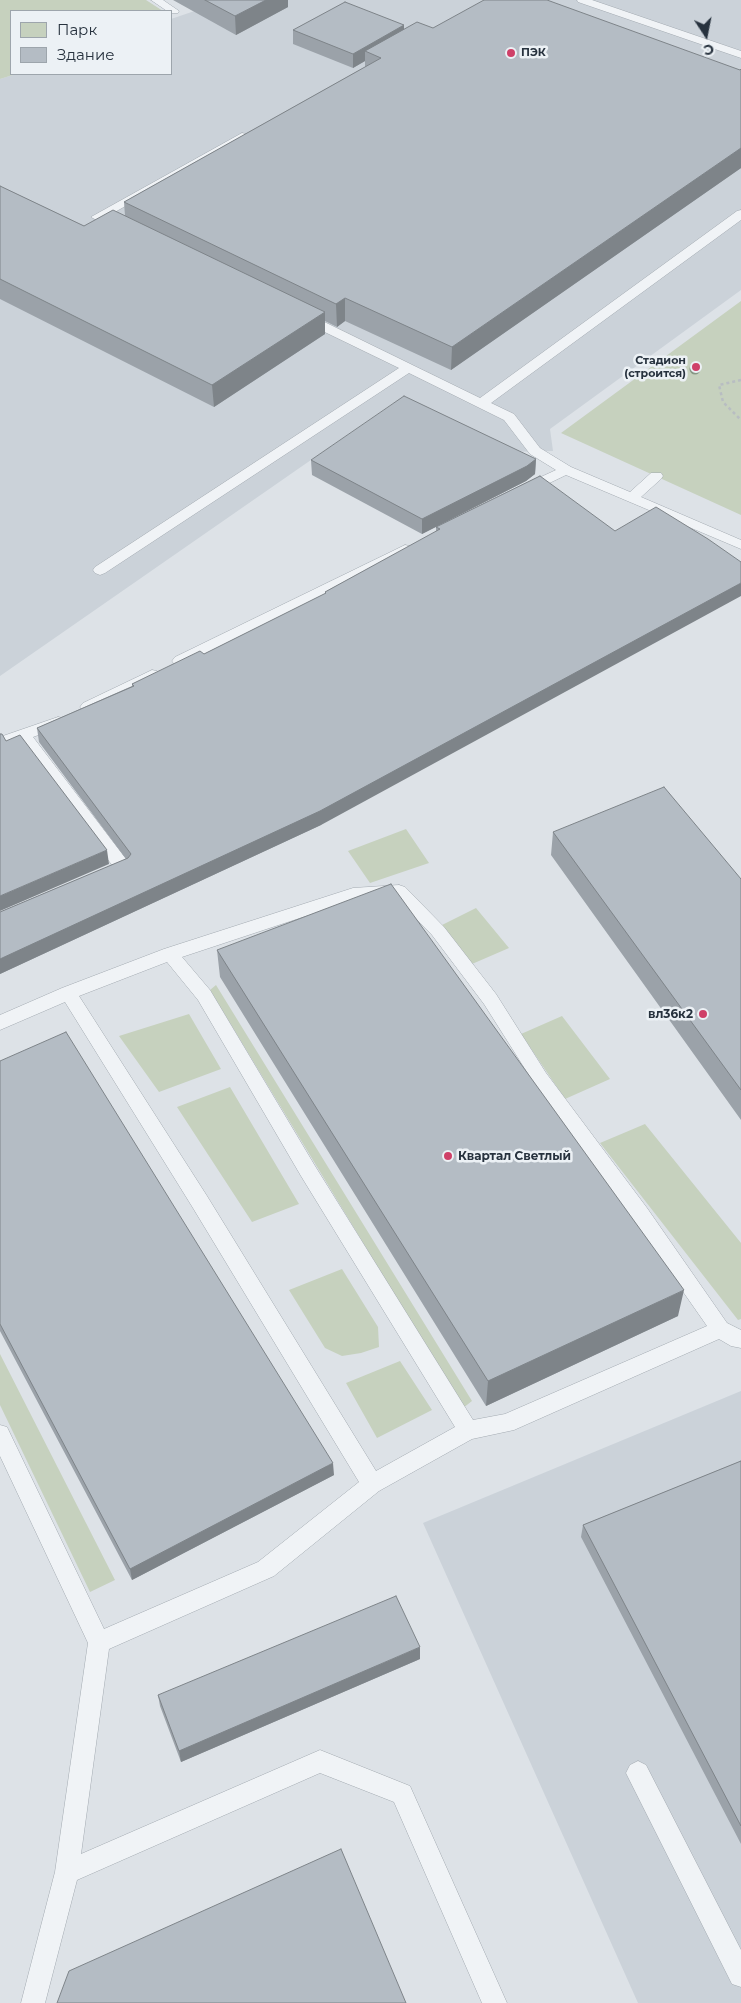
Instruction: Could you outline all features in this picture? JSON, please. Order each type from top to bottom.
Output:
[{"type":"lane","points":[[156,0],[174,10]]},
{"type":"lane","points":[[582,0],[741,55]]},
{"type":"lane","points":[[133,234],[97,217],[253,130]]},
{"type":"lane","points":[[482,403],[741,214]]},
{"type":"lane","points":[[293,312],[509,417],[535,451],[566,470],[741,545]]},
{"type":"lane","points":[[100,570],[408,368]]},
{"type":"lane","points":[[513,496],[566,470]]},
{"type":"lane","points":[[632,498],[656,476]]},
{"type":"lane","points":[[0,743],[55,723],[416,544]]},
{"type":"lane","points":[[23,735],[123,867],[96,879]]},
{"type":"lane","points":[[0,1023],[68,993],[170,954],[353,894],[399,891],[438,931],[490,999],[540,1078],[720,1329],[738,1340],[741,1339]]},
{"type":"lane","points":[[170,954],[204,995],[308,1171],[468,1430]]},
{"type":"lane","points":[[68,993],[200,1202],[372,1484]]},
{"type":"lane","points":[[100,1642],[266,1569],[372,1484],[468,1430],[507,1424],[720,1329]]},
{"type":"lane","points":[[0,1434],[100,1642],[67,1872],[33,2003]]},
{"type":"lane","points":[[67,1872],[320,1761],[402,1794],[495,2003]]},
{"type":"lane","points":[[638,1773],[741,1975]]},
{"type":"path","points":[[741,380],[719,385],[723,402],[741,420]]},
{"type":"shaded area","points":[[227,0],[741,0],[741,290],[550,429],[553,451],[506,452],[393,403],[0,676],[0,79],[13,75],[172,75],[172,19]]},
{"type":"shaded area","points":[[741,1391],[741,2003],[638,2003],[423,1523]]},
{"type":"green space","points":[[0,0],[146,0],[161,10],[10,10],[10,75],[13,75],[0,79]]},
{"type":"green space","name":"Стадион (строится)","points":[[741,301],[741,515],[561,433]]},
{"type":"green space","points":[[406,829],[429,863],[370,883],[348,851]]},
{"type":"green space","points":[[476,908],[509,948],[472,964],[442,925]]},
{"type":"green space","points":[[216,985],[472,1401],[463,1408],[210,990]]},
{"type":"green space","points":[[189,1014],[221,1069],[159,1092],[119,1036]]},
{"type":"green space","points":[[562,1016],[610,1079],[565,1099],[521,1034]]},
{"type":"green space","points":[[230,1087],[299,1204],[252,1222],[177,1107]]},
{"type":"green space","points":[[645,1124],[741,1243],[741,1319],[738,1320],[600,1143]]},
{"type":"green space","points":[[342,1269],[378,1327],[379,1347],[361,1353],[342,1356],[325,1348],[289,1290]]},
{"type":"green space","points":[[0,1354],[115,1580],[90,1592],[0,1405]]},
{"type":"green space","points":[[400,1361],[432,1410],[377,1438],[346,1383]]},
{"type":"building","points":[[205,0],[266,0],[235,16]]},
{"type":"building","points":[[484,0],[547,0],[741,69],[741,148],[452,347],[345,298],[336,304],[124,202],[381,58],[365,51],[417,22],[433,28]]},
{"type":"building","points":[[345,2],[404,25],[353,54],[293,30]]},
{"type":"building","points":[[0,186],[84,226],[113,210],[325,312],[212,385],[0,279]]},
{"type":"building","points":[[404,396],[536,459],[527,466],[422,519],[311,460]]},
{"type":"building","points":[[540,476],[615,531],[656,507],[741,562],[741,583],[320,811],[0,959],[0,912],[128,858],[131,854],[37,728],[134,686],[132,684],[200,651],[204,654],[326,593],[440,529],[436,527]]},
{"type":"building","points":[[0,734],[2,734],[6,741],[20,735],[107,850],[0,896]]},
{"type":"building","name":"вл36к2","points":[[664,787],[741,879],[741,1090],[553,832]]},
{"type":"building","name":"Квартал Светлый","points":[[391,884],[684,1290],[488,1381],[217,950]]},
{"type":"building","points":[[66,1032],[333,1463],[130,1569],[0,1324],[0,1061]]},
{"type":"building","points":[[741,1461],[741,1826],[583,1525]]},
{"type":"building","points":[[396,1596],[420,1647],[179,1751],[158,1695]]},
{"type":"building","points":[[341,1849],[406,2003],[57,2003],[69,1971]]},
{"type":"place","name":"ПЭК","points":[[511,53]]},
{"type":"place","name":"Стадион (строится)","points":[[696,367]]},
{"type":"place","name":"вл36к2","points":[[703,1014]]},
{"type":"place","name":"Квартал Светлый","points":[[448,1156]]}]
